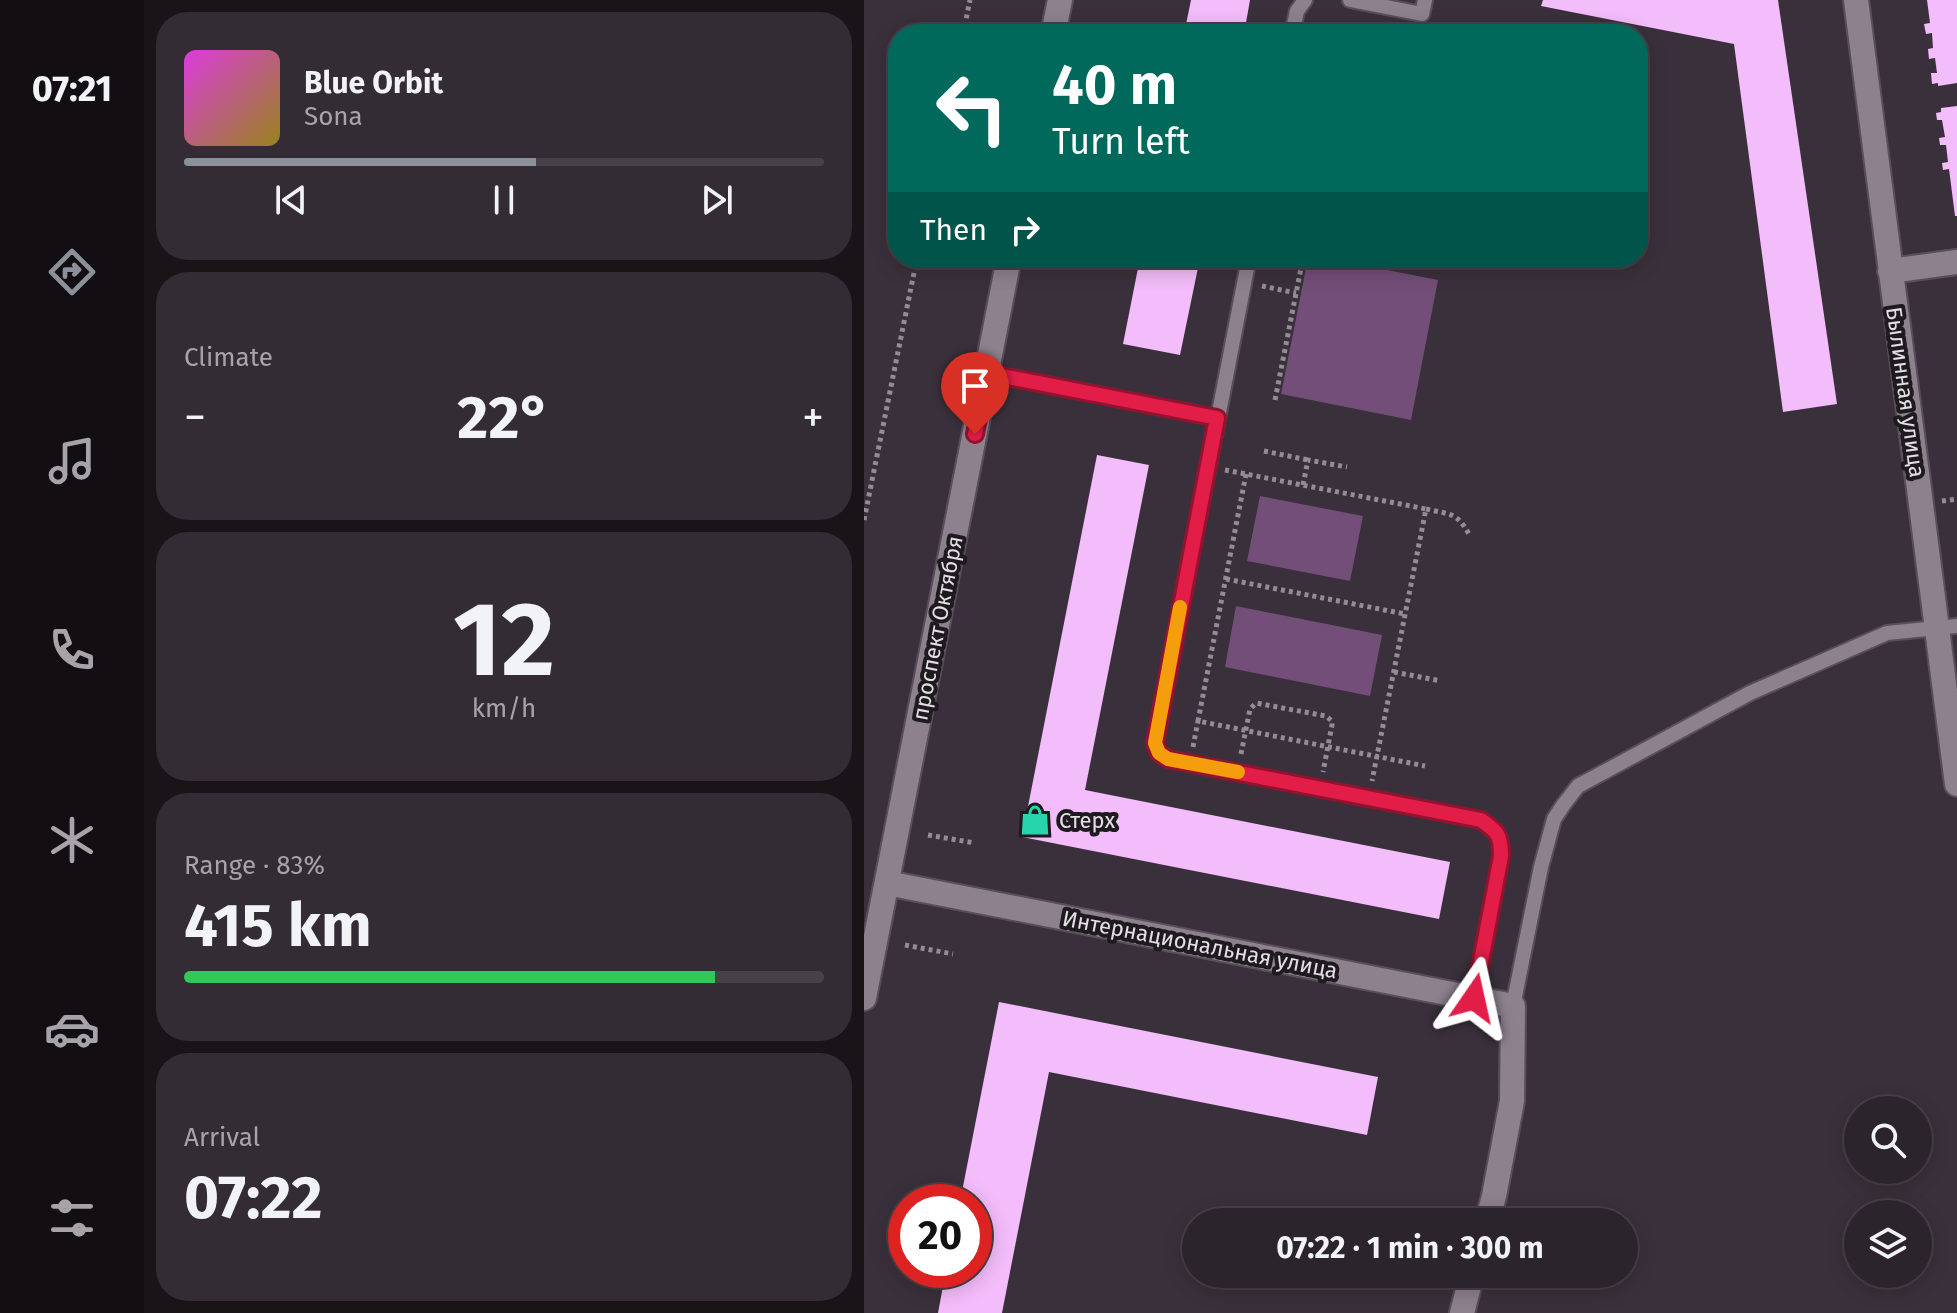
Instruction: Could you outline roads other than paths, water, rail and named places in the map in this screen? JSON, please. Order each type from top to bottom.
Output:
[{"type":"street","points":[[1055,24],[1060,0]]},
{"type":"street","name":"Былинная улица","points":[[1856,0],[1890,271],[1947,627],[1957,784]]},
{"type":"street","points":[[1890,271],[1957,262]]},
{"type":"street","name":"проспект Октября","points":[[864,998],[1007,268]]},
{"type":"street","name":"Интернациональная улица","points":[[887,883],[1513,1006]]},
{"type":"street","points":[[1491,1208],[1512,1101],[1513,1006]]},
{"type":"street","points":[[1462,1313],[1468,1288]]},
{"type":"lane","points":[[1294,24],[1297,11],[1305,0]]},
{"type":"lane","points":[[1350,0],[1422,14],[1425,0]]},
{"type":"lane","points":[[1247,268],[1155,743],[1159,753],[1168,759],[1481,820],[1496,830],[1501,841],[1501,856],[1474,998]]},
{"type":"lane","points":[[987,373],[1217,418]]},
{"type":"lane","points":[[1513,1006],[1541,867],[1554,819],[1578,786],[1750,693],[1887,633],[1947,627]]},
{"type":"place","name":"Стерх","points":[[1035,820]]}]
